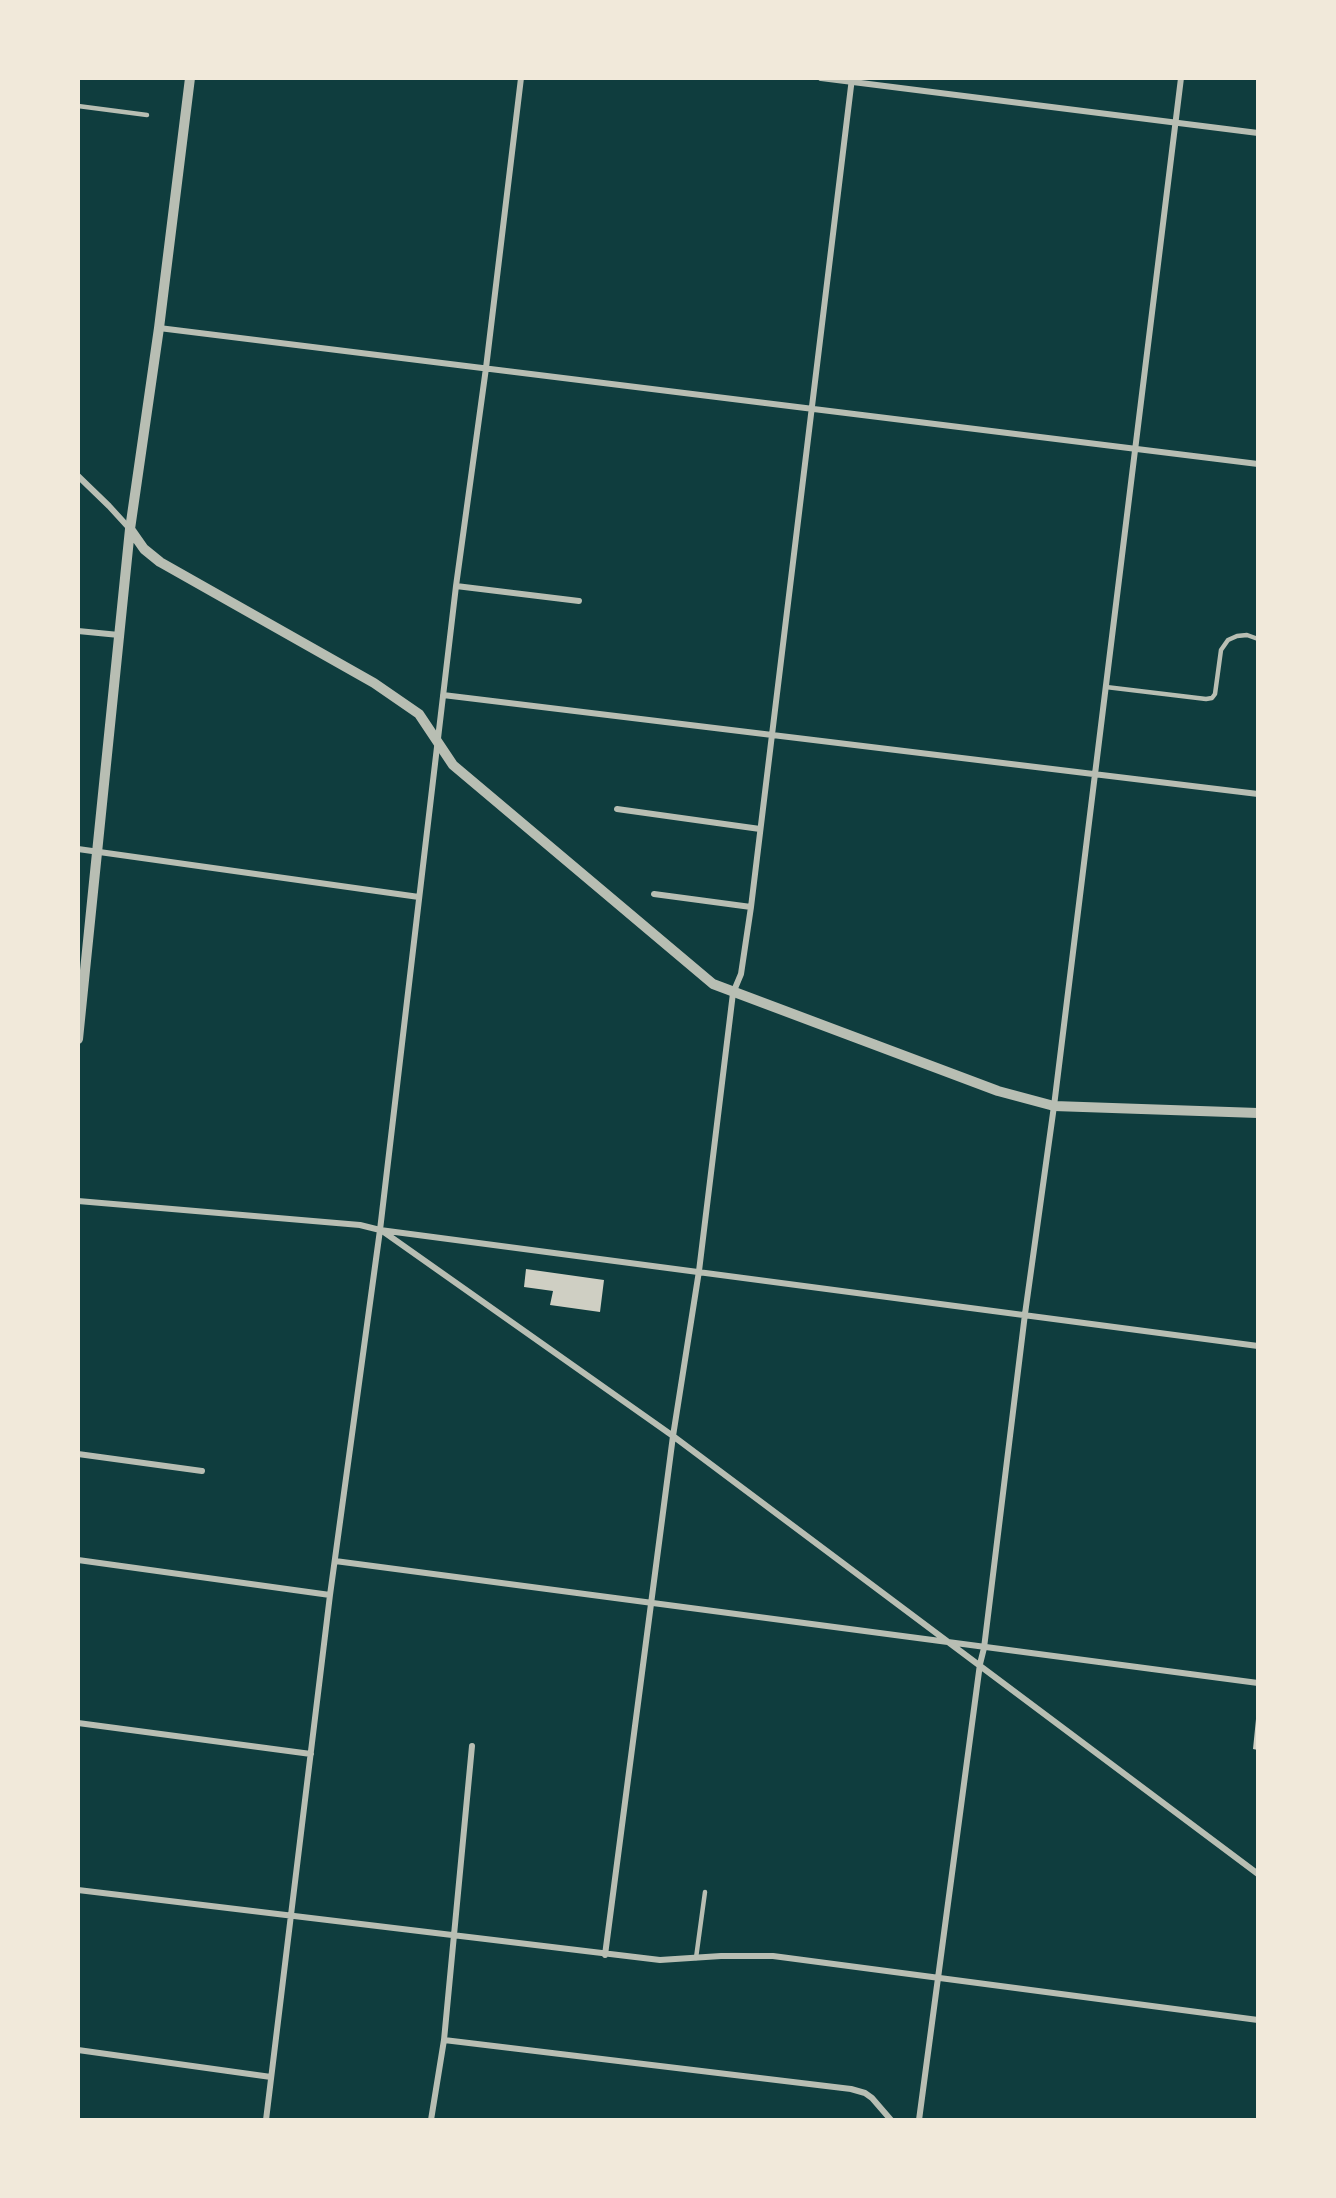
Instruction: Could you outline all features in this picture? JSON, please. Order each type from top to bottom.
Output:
[{"type":"street","points":[[78,1039],[130,529],[159,328],[190,78]]},
{"type":"street","points":[[266,2120],[330,1595],[380,1230],[456,586],[486,368],[521,78]]},
{"type":"street","points":[[821,78],[852,80],[1258,133]]},
{"type":"street","points":[[918,2120],[984,1648],[1025,1314],[1054,1106],[1181,78]]},
{"type":"street","points":[[605,1955],[673,1436],[699,1271],[734,993],[741,974],[751,907],[852,80]]},
{"type":"street","points":[[159,328],[1258,464]]},
{"type":"street","points":[[78,476],[130,529],[144,549],[160,562],[374,683],[419,714],[453,765],[713,984],[998,1091],[1054,1106],[1258,1113]]},
{"type":"street","points":[[456,586],[579,601]]},
{"type":"street","points":[[78,631],[119,635]]},
{"type":"street","points":[[443,695],[1258,794]]},
{"type":"street","points":[[617,809],[760,828]]},
{"type":"street","points":[[78,849],[419,897]]},
{"type":"street","points":[[654,894],[751,907]]},
{"type":"street","points":[[78,1201],[360,1225],[380,1230],[1258,1346]]},
{"type":"street","points":[[380,1230],[673,1436],[1258,1874]]},
{"type":"street","points":[[78,1454],[202,1471]]},
{"type":"street","points":[[78,1560],[330,1595]]},
{"type":"street","points":[[335,1561],[652,1602],[949,1644],[1258,1683]]},
{"type":"street","points":[[78,1723],[311,1754]]},
{"type":"street","points":[[431,2120],[444,2040],[472,1746]]},
{"type":"street","points":[[78,1890],[605,1955],[660,1960],[773,1956],[1258,2020]]},
{"type":"street","points":[[444,2040],[851,2089],[865,2092],[872,2097],[891,2120]]},
{"type":"street","points":[[78,2050],[271,2077]]},
{"type":"lane","points":[[78,106],[147,115]]},
{"type":"lane","points":[[1106,687],[1212,698],[1215,694],[1221,650],[1228,640],[1247,635],[1258,639]]},
{"type":"lane","points":[[696,1958],[705,1892]]},
{"type":"building","points":[[526,1269],[604,1280],[600,1312],[550,1305],[553,1291],[524,1287]]},
{"type":"building","points":[[1256,1719],[1258,1719],[1258,1750],[1253,1749]]}]
